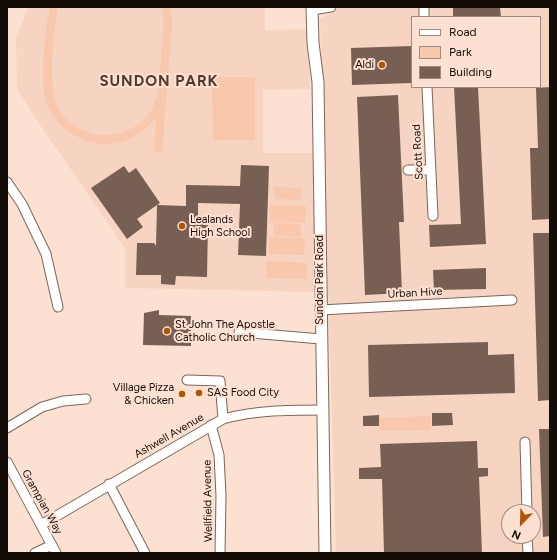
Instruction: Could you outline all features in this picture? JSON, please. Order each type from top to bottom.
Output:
[{"type":"street","points":[[312,8],[330,7]]},
{"type":"street","name":"Sundon Park Road","points":[[312,8],[313,43],[318,82],[320,310],[325,553]]},
{"type":"street","name":"Scott Road","points":[[427,88],[433,216]]},
{"type":"street","points":[[408,170],[431,170]]},
{"type":"street","points":[[7,182],[22,204],[46,254],[58,307]]},
{"type":"street","name":"Urban Hive","points":[[320,310],[512,300]]},
{"type":"street","points":[[239,332],[321,339]]},
{"type":"street","points":[[187,380],[220,381],[223,419]]},
{"type":"street","points":[[7,428],[42,407],[63,401],[86,399]]},
{"type":"street","name":"Ashwell Avenue","points":[[41,525],[109,484],[223,419],[245,413],[323,410]]},
{"type":"street","name":"Wellfield Avenue","points":[[211,425],[219,455],[221,496],[220,553]]},
{"type":"street","points":[[525,442],[527,504]]},
{"type":"street","name":"Grampian Way","points":[[7,462],[54,549]]},
{"type":"street","points":[[109,484],[145,553]]},
{"type":"street","points":[[36,553],[54,549]]},
{"type":"shaded area","name":"Lealands High School","points":[[28,7],[265,7],[265,30],[308,29],[310,89],[263,90],[263,153],[313,153],[315,292],[125,288],[125,248],[17,89],[16,39]]},
{"type":"shaded area","points":[[342,7],[550,7],[550,553],[336,553],[320,19]]},
{"type":"green space","points":[[50,7],[58,7],[54,29],[52,57],[54,97],[57,106],[66,118],[77,127],[90,133],[104,135],[118,134],[131,129],[143,121],[152,109],[157,97],[160,77],[163,26],[162,7],[170,7],[172,24],[162,153],[154,152],[156,118],[142,131],[130,139],[113,144],[102,144],[79,138],[69,132],[52,115],[47,104],[43,83],[46,29]]},
{"type":"green space","points":[[212,77],[255,77],[255,140],[213,140]]},
{"type":"green space","points":[[274,187],[301,188],[301,200],[274,199]]},
{"type":"green space","points":[[270,205],[306,206],[305,223],[270,222]]},
{"type":"green space","points":[[274,223],[301,224],[301,237],[273,236]]},
{"type":"green space","points":[[269,237],[305,238],[304,255],[269,254]]},
{"type":"green space","points":[[266,261],[307,263],[307,279],[266,278]]},
{"type":"green space","points":[[431,416],[430,430],[379,431],[379,418]]},
{"type":"building","points":[[453,7],[500,7],[501,16],[453,16]]},
{"type":"building","name":"Aldi","points":[[411,46],[411,83],[352,85],[351,48]]},
{"type":"building","points":[[550,87],[550,219],[532,220],[530,148],[538,148],[536,88]]},
{"type":"building","points":[[454,88],[478,88],[486,244],[430,247],[429,225],[461,224]]},
{"type":"building","points":[[398,95],[404,222],[399,222],[402,293],[365,295],[357,97]]},
{"type":"building","name":"Lealands High School","points":[[241,165],[269,166],[266,256],[238,255],[240,204],[198,203],[198,219],[207,219],[208,223],[207,277],[176,276],[175,285],[161,284],[161,275],[136,275],[137,243],[154,243],[156,246],[157,205],[186,206],[186,185],[240,186]]},
{"type":"building","points":[[124,166],[129,173],[136,168],[160,203],[137,219],[143,227],[127,239],[91,188]]},
{"type":"building","points":[[533,233],[550,233],[550,400],[538,401]]},
{"type":"building","points":[[486,268],[486,289],[434,290],[433,270]]},
{"type":"building","name":"St John The Apostle Catholic Church","points":[[159,310],[159,315],[191,316],[191,346],[143,345],[144,313]]},
{"type":"building","points":[[488,342],[488,355],[514,354],[515,393],[369,397],[368,345]]},
{"type":"building","points":[[432,413],[452,413],[453,425],[432,426]]},
{"type":"building","points":[[379,415],[379,426],[363,426],[363,416]]},
{"type":"building","points":[[539,429],[550,429],[550,536],[543,537]]},
{"type":"building","points":[[477,441],[478,468],[488,468],[488,476],[479,477],[482,553],[384,553],[382,479],[359,479],[359,468],[381,467],[380,444]]},
{"type":"place","name":"Aldi","points":[[382,65]]},
{"type":"place","name":"Lealands High School","points":[[182,226]]},
{"type":"place","name":"St John The Apostle Catholic Church","points":[[167,331]]},
{"type":"place","name":"SAS Food City","points":[[199,393]]},
{"type":"place","name":"Village Pizza & Chicken","points":[[182,394]]},
{"type":"district","name":"SUNDON PARK","points":[[159,82]]}]
